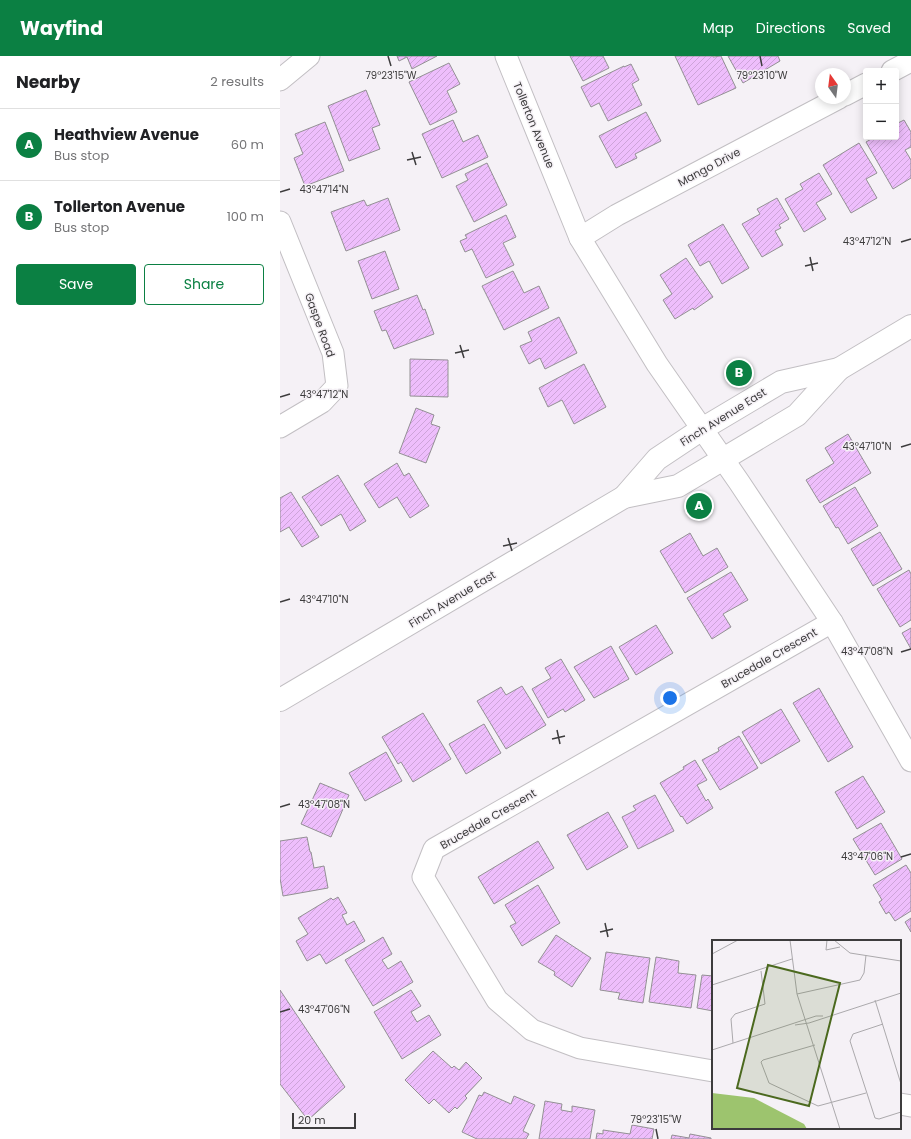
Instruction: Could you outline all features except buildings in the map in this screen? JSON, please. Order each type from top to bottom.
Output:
[{"type":"main road","name":"Finch Avenue East","points":[[624,497],[678,486],[797,415],[839,369],[911,326]]},
{"type":"main road","name":"Finch Avenue East","points":[[280,700],[624,497],[657,459],[702,429],[782,382],[839,369]]},
{"type":"street","points":[[280,80],[309,56]]},
{"type":"street","name":"Tollerton Avenue","points":[[506,56],[580,238],[657,364],[723,459],[832,622],[911,761]]},
{"type":"street","points":[[898,68],[911,61]]},
{"type":"street","points":[[851,92],[863,86]]},
{"type":"street","name":"Mango Drive","points":[[580,238],[617,215],[828,104]]},
{"type":"street","name":"Gaspe Road","points":[[280,222],[333,353],[337,386],[322,402],[280,427]]},
{"type":"street","name":"Brucedale Crescent","points":[[712,1071],[580,1048],[532,1030],[497,1000],[423,877],[434,849],[832,622]]},
{"type":"street","points":[[901,1104],[911,1106]]},
{"type":"place","name":"Tollerton Avenue","points":[[739,373]]},
{"type":"place","name":"Heathview Avenue","points":[[699,506]]}]
